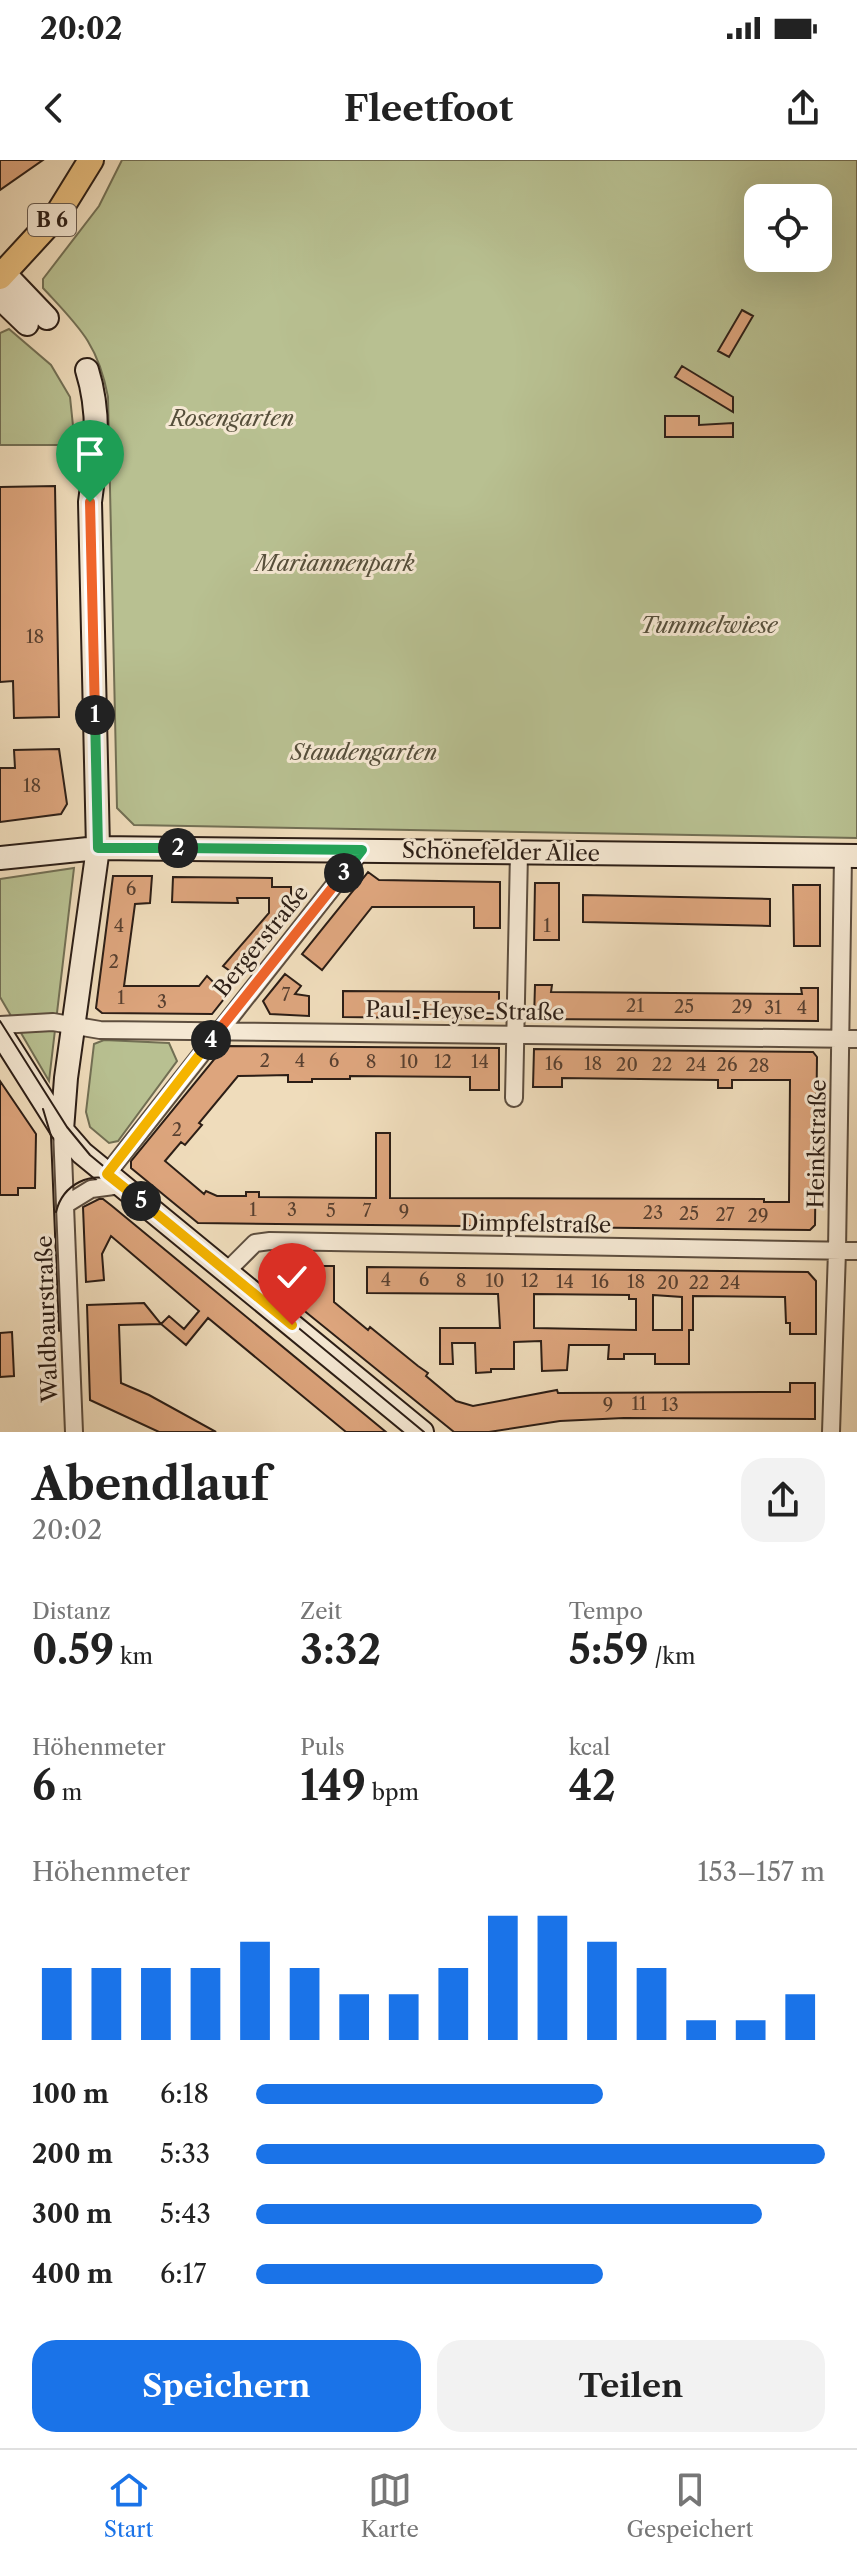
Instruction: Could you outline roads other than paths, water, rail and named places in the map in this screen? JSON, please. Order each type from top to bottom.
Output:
[{"type":"main road","name":"B 6","points":[[2,275],[57,215],[91,160]]},
{"type":"main road","points":[[0,298],[37,321],[2,275]]},
{"type":"main road","points":[[62,1130],[98,848],[90,502],[96,459],[96,417],[87,370]]},
{"type":"main road","name":"Schönefelder Allee","points":[[0,858],[98,848],[850,856]]},
{"type":"main road","points":[[0,1032],[62,1130],[82,1153],[421,1432]]},
{"type":"street","name":"Bergerstraße","points":[[114,1179],[218,1030],[362,850]]},
{"type":"street","points":[[514,1098],[519,852]]},
{"type":"street","name":"Heinkstraße","points":[[831,1432],[849,1039],[850,856]]},
{"type":"street","name":"Paul-Heyse-Straße","points":[[0,1025],[53,1022],[100,1030],[849,1039]]},
{"type":"street","name":"Waldbaurstraße","points":[[62,1130],[74,1432]]},
{"type":"street","name":"Waldbaurstraße","points":[[65,1205],[114,1179]]},
{"type":"street","name":"Dimpfelstraße","points":[[227,1271],[255,1243],[270,1241],[857,1251]]},
{"type":"tram line","points":[[0,1021],[67,1127],[90,1155],[424,1432]]},
{"type":"tram line","points":[[43,1109],[51,1136],[59,1331]]},
{"type":"tram line","points":[[56,1212],[65,1194],[79,1182],[97,1178],[117,1182]]},
{"type":"park label","name":"Rosengarten","points":[[232,418]]},
{"type":"park label","name":"Mariannenpark","points":[[335,563]]},
{"type":"park label","name":"Tummelwiese","points":[[709,625]]},
{"type":"park label","name":"Staudengarten","points":[[364,752]]}]
